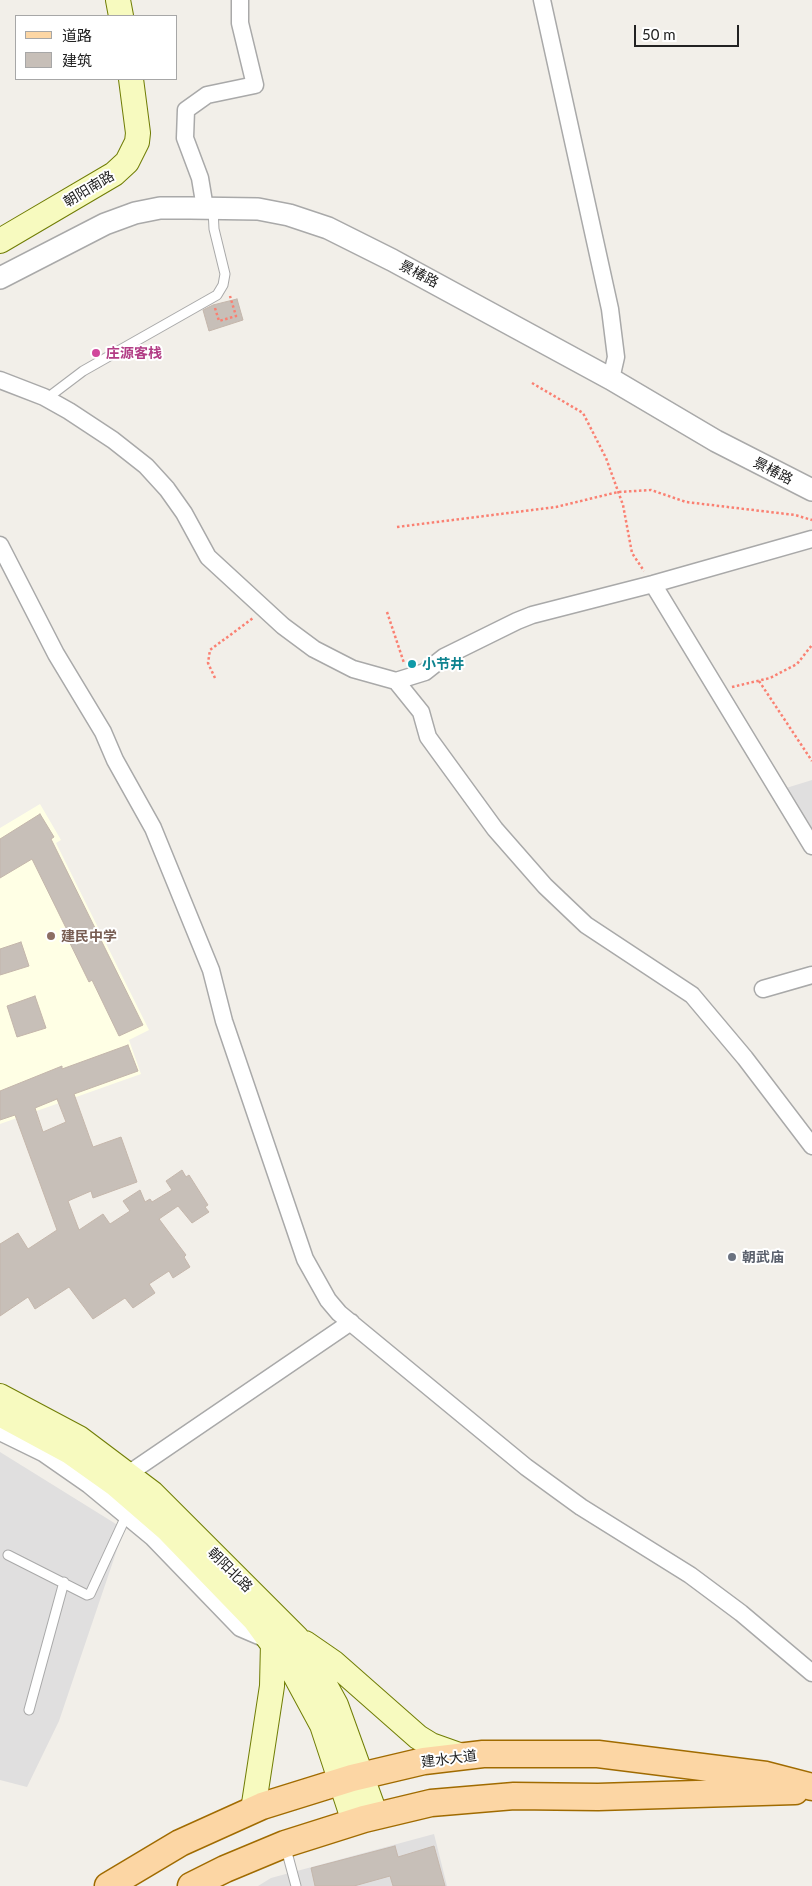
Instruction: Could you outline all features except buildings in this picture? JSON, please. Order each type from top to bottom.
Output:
[{"type":"main road","points":[[118,0],[121,15]]},
{"type":"main road","name":"朝阳南路","points":[[0,241],[114,174],[127,162],[137,142],[138,133],[131,80]]},
{"type":"main road","name":"朝阳北路","points":[[0,1396],[79,1438],[128,1474],[178,1517],[297,1638],[311,1659],[336,1705],[351,1778],[365,1819]]},
{"type":"main road","name":"朝阳北路","points":[[0,1414],[70,1452],[130,1507],[241,1603],[273,1642],[295,1675],[351,1778]]},
{"type":"main road","points":[[297,1638],[334,1663],[418,1737],[431,1745],[462,1756]]},
{"type":"main road","points":[[253,1810],[272,1686],[273,1642]]},
{"type":"main road","name":"建水大道","points":[[108,1886],[180,1843],[253,1810],[351,1778],[424,1761],[462,1756],[513,1753],[598,1754],[766,1775],[812,1788]]},
{"type":"main road","name":"建水大道","points":[[191,1886],[225,1868],[285,1844],[365,1819],[431,1803],[486,1797],[780,1793],[812,1788]]},
{"type":"street","points":[[209,208],[185,138],[186,110],[207,95],[255,85],[240,23],[240,0]]},
{"type":"street","points":[[542,0],[610,309],[616,357],[611,379]]},
{"type":"street","name":"景椿路","points":[[0,278],[105,224],[135,213],[160,208],[209,208],[258,209],[288,215],[328,228],[392,260],[611,379],[716,441],[812,490]]},
{"type":"street","points":[[0,380],[46,399],[93,426],[146,466],[173,497],[208,557],[261,607],[314,648],[354,669],[396,681],[425,672],[444,657],[517,620],[654,584],[812,539]]},
{"type":"street","points":[[0,545],[56,654],[103,732],[115,760],[153,828],[211,970],[224,1021],[305,1260],[328,1300],[339,1313],[526,1468],[581,1507],[690,1575],[742,1613],[812,1674]]},
{"type":"street","points":[[654,584],[812,846]]},
{"type":"street","points":[[396,681],[420,712],[428,737],[495,829],[545,886],[586,925],[692,995],[746,1058],[812,1146]]},
{"type":"street","points":[[763,989],[812,975]]},
{"type":"street","points":[[128,1474],[351,1322]]},
{"type":"street","points":[[0,1432],[43,1453],[130,1507]]},
{"type":"lane","points":[[46,399],[82,371],[217,295],[224,285],[225,274],[209,208]]},
{"type":"lane","points":[[8,1555],[87,1595],[90,1594],[130,1507]]},
{"type":"lane","points":[[29,1710],[64,1582]]},
{"type":"lane","points":[[285,1844],[296,1886]]},
{"type":"path","points":[[214,303],[219,321],[236,316],[230,297],[225,293]]},
{"type":"path","points":[[532,383],[583,413],[606,458],[623,505],[632,553],[654,584]]},
{"type":"path","points":[[397,527],[556,507],[618,492],[651,490],[686,502],[795,515],[812,520]]},
{"type":"path","points":[[215,678],[208,663],[210,650],[250,622],[261,607]]},
{"type":"path","points":[[387,612],[405,667]]},
{"type":"path","points":[[718,691],[770,678],[797,664],[812,645]]},
{"type":"path","points":[[759,681],[812,761]]},
{"type":"shaded area","points":[[812,780],[812,837],[783,789]]},
{"type":"shaded area","name":"建民中学","points":[[40,804],[61,840],[56,843],[149,1030],[129,1040],[141,1074],[0,1124],[0,828]]},
{"type":"shaded area","points":[[0,1452],[124,1529],[59,1721],[27,1787],[0,1780]]},
{"type":"shaded area","points":[[434,1834],[447,1886],[258,1886],[271,1878]]},
{"type":"place","name":"庄源客栈","points":[[96,353]]},
{"type":"place","name":"小节井","points":[[412,664]]},
{"type":"place","name":"建民中学","points":[[51,936]]},
{"type":"place","name":"朝武庙","points":[[732,1257]]}]
